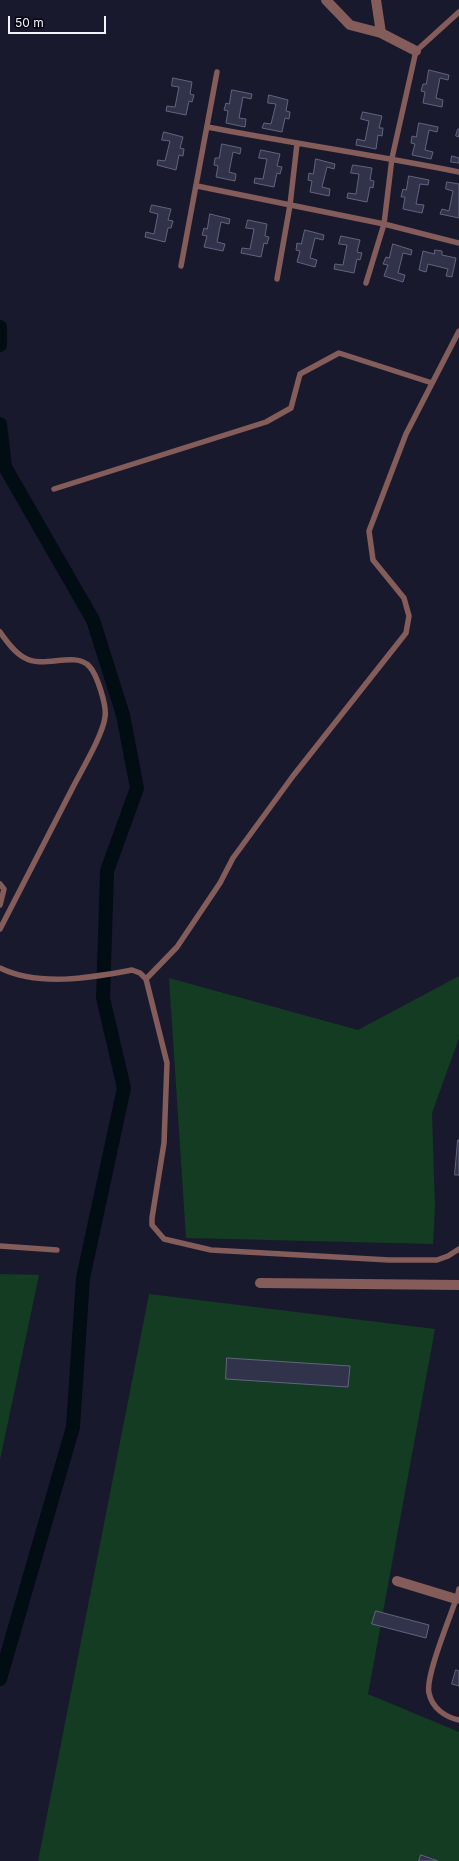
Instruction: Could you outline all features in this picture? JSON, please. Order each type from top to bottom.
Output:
[{"type":"street","points":[[326,0],[335,5],[350,25],[381,33],[416,51]]},
{"type":"street","points":[[376,0],[381,33]]},
{"type":"street","points":[[260,1283],[459,1285]]},
{"type":"street","points":[[397,1581],[458,1600]]},
{"type":"lane","points":[[366,283],[384,224],[392,158],[416,51],[459,12]]},
{"type":"lane","points":[[181,266],[217,72]]},
{"type":"lane","points":[[206,127],[297,144],[392,158],[459,172]]},
{"type":"lane","points":[[277,279],[290,205],[297,144]]},
{"type":"lane","points":[[197,186],[384,224],[459,243]]},
{"type":"lane","points":[[146,979],[177,947],[220,883],[233,858],[293,776],[406,633],[409,616],[404,598],[373,560],[369,531],[406,434],[459,330]]},
{"type":"lane","points":[[54,489],[266,422],[291,408],[300,374],[338,353],[432,383]]},
{"type":"lane","points":[[0,632],[18,654],[26,659],[44,662],[75,659],[90,666],[102,697],[105,717],[91,753],[0,929]]},
{"type":"lane","points":[[0,884],[4,889],[0,905]]},
{"type":"lane","points":[[0,968],[8,972],[38,978],[76,978],[132,970],[140,973],[146,979],[167,1063],[164,1143],[152,1218],[152,1225],[164,1239],[211,1250],[389,1260],[437,1260],[448,1256],[459,1249]]},
{"type":"lane","points":[[0,1246],[57,1250]]},
{"type":"lane","points":[[459,1588],[458,1600],[430,1676],[428,1692],[432,1702],[440,1712],[459,1720]]},
{"type":"green space","points":[[459,976],[459,1038],[432,1113],[435,1207],[433,1244],[186,1238],[169,978],[358,1030]]},
{"type":"green space","points":[[0,1274],[39,1275],[0,1460]]},
{"type":"green space","points":[[149,1294],[435,1329],[368,1694],[459,1732],[459,1861],[38,1861]]},
{"type":"building","points":[[429,70],[449,75],[448,80],[440,78],[436,98],[443,100],[442,107],[423,103],[425,92],[421,91],[423,84],[426,84]]},
{"type":"building","points":[[173,78],[192,82],[190,94],[194,95],[192,102],[189,101],[186,115],[166,111],[167,106],[175,107],[179,87],[172,86]]},
{"type":"building","points":[[232,90],[252,94],[251,99],[243,97],[239,118],[246,119],[245,127],[226,123],[228,111],[224,110],[226,103],[229,104]]},
{"type":"building","points":[[269,95],[288,100],[286,111],[290,112],[289,119],[285,118],[282,132],[262,128],[264,123],[271,124],[276,104],[268,103]]},
{"type":"building","points":[[363,112],[382,116],[379,128],[383,128],[382,136],[378,135],[376,149],[356,145],[357,139],[365,141],[369,121],[361,119]]},
{"type":"building","points":[[419,123],[438,127],[437,132],[429,130],[425,150],[433,152],[431,159],[412,155],[415,144],[411,143],[412,136],[416,137]]},
{"type":"building","points":[[459,129],[459,137],[456,136]]},
{"type":"building","points":[[164,132],[183,137],[180,148],[184,149],[183,156],[179,155],[176,170],[157,165],[158,160],[165,161],[170,141],[162,140]]},
{"type":"building","points":[[222,144],[241,148],[240,154],[233,152],[229,172],[236,174],[235,181],[216,177],[218,166],[214,165],[215,158],[219,158]]},
{"type":"building","points":[[261,150],[280,154],[277,166],[282,167],[280,174],[277,173],[274,187],[254,183],[255,178],[263,179],[267,159],[259,158]]},
{"type":"building","points":[[452,156],[459,158],[459,163],[451,162]]},
{"type":"building","points":[[316,159],[335,164],[334,169],[327,167],[322,187],[330,189],[329,196],[310,192],[312,181],[308,180],[309,173],[313,174]]},
{"type":"building","points":[[353,165],[372,168],[370,180],[374,181],[373,188],[370,187],[367,202],[347,198],[348,193],[356,194],[359,174],[351,173]]},
{"type":"building","points":[[409,176],[429,180],[428,185],[420,184],[416,204],[424,205],[422,213],[403,209],[405,197],[401,197],[403,189],[406,190]]},
{"type":"building","points":[[447,182],[459,184],[459,218],[440,214],[442,209],[449,211],[453,191],[446,189]]},
{"type":"building","points":[[152,205],[171,209],[168,220],[173,221],[171,228],[168,228],[165,242],[145,237],[146,232],[154,234],[158,214],[150,212]]},
{"type":"building","points":[[210,214],[230,219],[229,224],[221,222],[217,242],[225,244],[223,251],[204,247],[207,236],[202,235],[204,228],[207,229]]},
{"type":"building","points":[[248,220],[267,224],[265,236],[269,237],[267,244],[264,243],[261,257],[241,253],[242,248],[250,249],[254,229],[246,228]]},
{"type":"building","points":[[305,230],[324,235],[323,240],[315,238],[310,258],[317,260],[315,267],[297,262],[300,251],[296,250],[297,243],[301,244]]},
{"type":"building","points":[[341,236],[360,240],[357,252],[362,253],[360,260],[357,259],[354,273],[334,269],[335,264],[343,265],[347,245],[339,244]]},
{"type":"building","points":[[393,244],[412,250],[411,255],[403,253],[398,273],[405,275],[403,282],[384,276],[388,265],[383,264],[386,257],[389,258]]},
{"type":"building","points":[[435,250],[442,251],[442,255],[456,258],[452,277],[446,276],[448,269],[428,264],[426,272],[419,270],[423,251],[434,254]]},
{"type":"building","points":[[458,1140],[459,1175],[455,1175]]},
{"type":"building","points":[[227,1358],[350,1366],[348,1387],[226,1379]]},
{"type":"building","points":[[376,1611],[429,1625],[426,1638],[372,1624]]},
{"type":"building","points":[[456,1670],[459,1671],[459,1686],[452,1684]]},
{"type":"building","points":[[421,1855],[438,1861],[419,1861]]},
{"type":"waterway","points":[[0,327],[0,345]]},
{"type":"waterway","points":[[0,424],[5,467],[93,620],[123,715],[137,788],[107,871],[103,998],[124,1088],[83,1278],[73,1427],[0,1679]]}]
